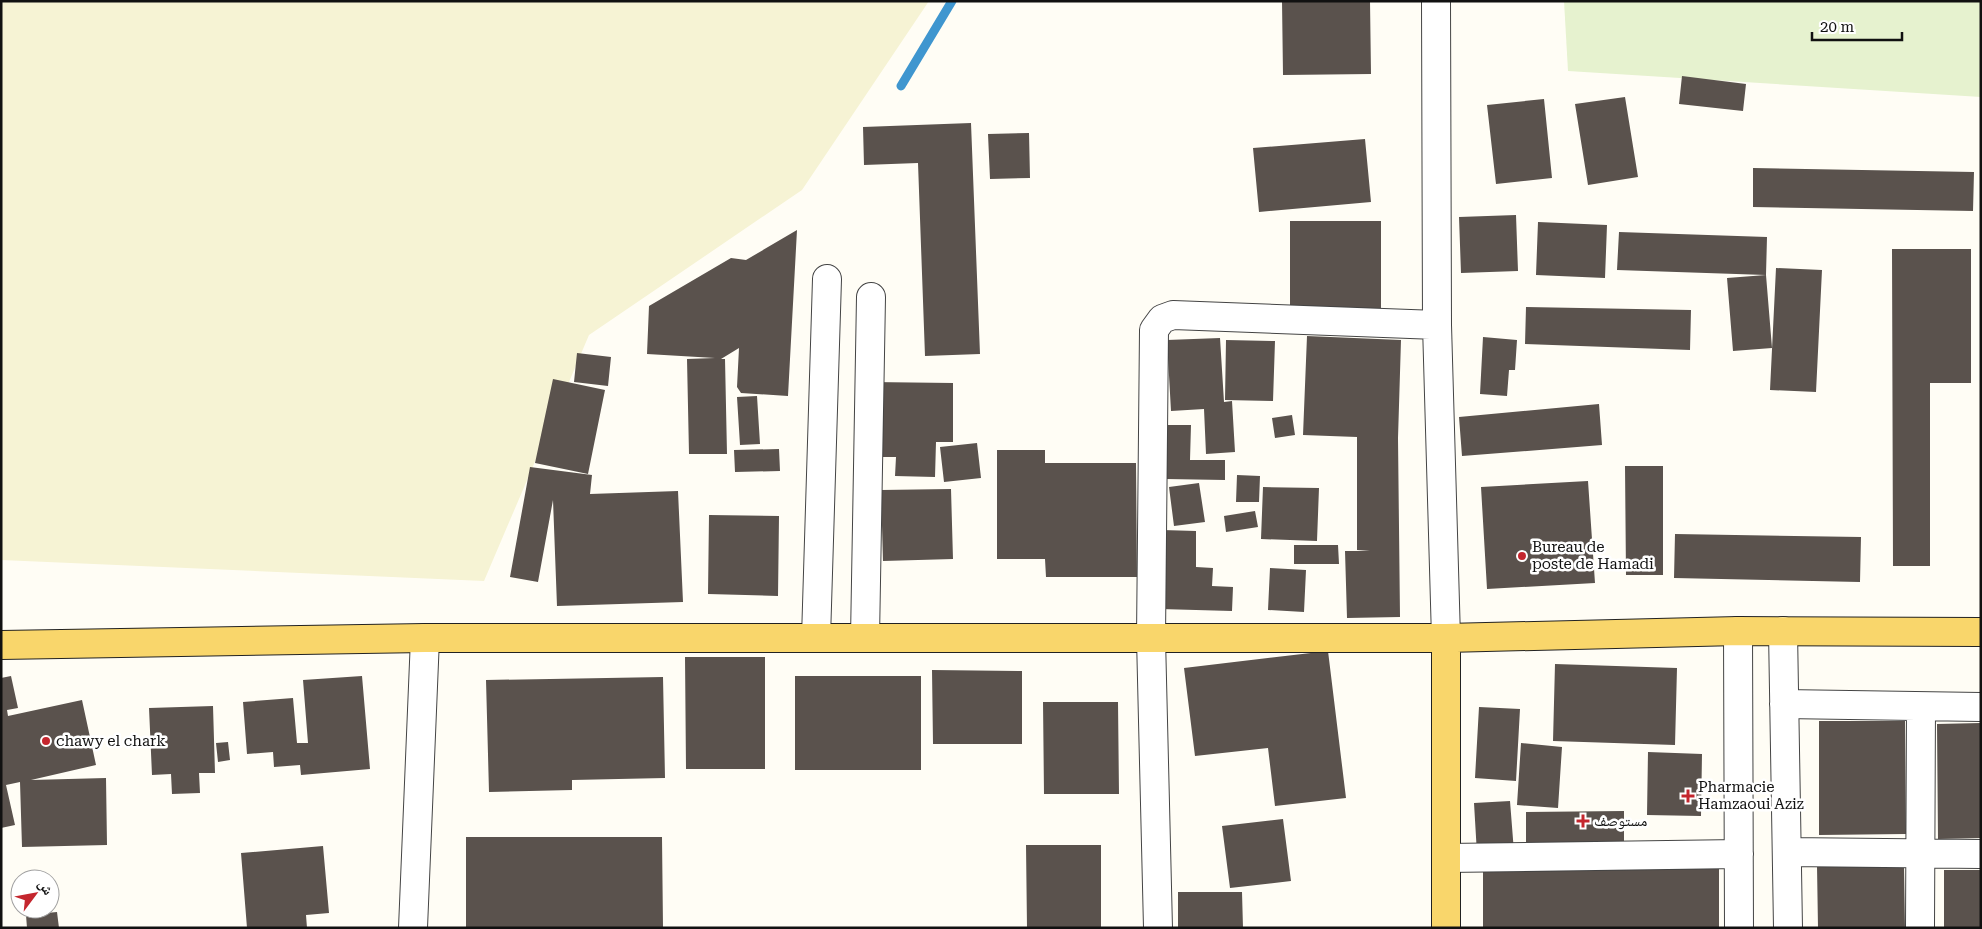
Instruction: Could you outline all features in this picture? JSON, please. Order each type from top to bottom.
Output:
[{"type":"main road","points":[[1,645],[425,638],[1446,638],[1738,631],[1981,632]]},
{"type":"main road","points":[[1446,638],[1446,928]]},
{"type":"street","points":[[1436,1],[1437,326],[1446,638]]},
{"type":"street","points":[[816,638],[827,279]]},
{"type":"street","points":[[864,638],[871,297]]},
{"type":"street","points":[[1158,928],[1151,638],[1154,330],[1162,320],[1173,314],[1437,326]]},
{"type":"street","points":[[1738,631],[1739,928]]},
{"type":"street","points":[[1783,631],[1788,928]]},
{"type":"street","points":[[413,928],[425,638]]},
{"type":"street","points":[[1784,704],[1981,707]]},
{"type":"street","points":[[1920,928],[1922,854],[1921,707]]},
{"type":"street","points":[[1788,852],[1981,854]]},
{"type":"street","points":[[1446,858],[1738,854]]},
{"type":"shaded area","points":[[1,1],[929,1],[802,190],[589,335],[484,581],[1,560]]},
{"type":"green space","points":[[1564,1],[1981,1],[1981,97],[1568,71]]},
{"type":"building","points":[[1282,1],[1370,1],[1371,74],[1283,75]]},
{"type":"building","points":[[1682,76],[1746,84],[1743,111],[1679,104]]},
{"type":"building","points":[[1625,97],[1638,177],[1588,185],[1575,104]]},
{"type":"building","points":[[1544,99],[1552,178],[1496,184],[1487,105]]},
{"type":"building","points":[[971,123],[980,354],[925,356],[918,163],[864,165],[863,127]]},
{"type":"building","points":[[1029,133],[1030,178],[990,179],[988,134]]},
{"type":"building","points":[[1365,139],[1371,202],[1259,212],[1253,148]]},
{"type":"building","points":[[1753,168],[1974,172],[1973,211],[1753,207]]},
{"type":"building","points":[[1516,215],[1518,271],[1461,273],[1459,217]]},
{"type":"building","points":[[1290,221],[1381,221],[1381,312],[1290,312]]},
{"type":"building","points":[[1538,222],[1607,225],[1605,278],[1536,275]]},
{"type":"building","points":[[797,230],[788,396],[741,393],[737,387],[739,348],[721,359],[725,359],[727,454],[689,454],[687,359],[715,358],[647,354],[649,306],[731,258],[746,260]]},
{"type":"building","points":[[1619,232],[1767,237],[1766,275],[1617,270]]},
{"type":"building","points":[[1892,249],[1971,249],[1971,383],[1930,383],[1930,566],[1893,566]]},
{"type":"building","points":[[1776,268],[1822,270],[1816,392],[1770,390]]},
{"type":"building","points":[[1766,275],[1772,348],[1733,351],[1727,278]]},
{"type":"building","points":[[1526,307],[1691,310],[1690,350],[1525,344]]},
{"type":"building","points":[[1307,336],[1401,340],[1398,438],[1400,617],[1347,618],[1345,551],[1370,551],[1357,550],[1357,437],[1303,435]]},
{"type":"building","points":[[1483,337],[1517,340],[1515,370],[1509,370],[1507,396],[1480,394]]},
{"type":"building","points":[[1220,338],[1224,402],[1232,401],[1235,452],[1206,454],[1204,409],[1171,411],[1167,340]]},
{"type":"building","points":[[1226,340],[1275,341],[1273,401],[1225,400]]},
{"type":"building","points":[[577,353],[611,357],[608,386],[574,382]]},
{"type":"building","points":[[553,379],[605,390],[588,474],[535,463]]},
{"type":"building","points":[[871,382],[953,383],[953,442],[936,442],[935,477],[895,476],[896,457],[870,457]]},
{"type":"building","points":[[757,396],[760,444],[740,445],[737,397]]},
{"type":"building","points":[[1599,404],[1602,445],[1462,456],[1459,417]]},
{"type":"building","points":[[1292,415],[1295,435],[1275,438],[1272,418]]},
{"type":"building","points":[[1167,425],[1191,425],[1190,460],[1225,460],[1225,480],[1166,479]]},
{"type":"building","points":[[977,443],[981,478],[944,482],[940,447]]},
{"type":"building","points":[[779,449],[780,471],[735,472],[734,450]]},
{"type":"building","points":[[997,450],[1045,450],[1045,463],[1136,463],[1137,577],[1046,577],[1045,559],[997,559]]},
{"type":"building","points":[[1625,466],[1663,466],[1663,575],[1626,575]]},
{"type":"building","points":[[530,467],[592,475],[590,494],[678,491],[683,602],[557,606],[553,500],[538,582],[510,577]]},
{"type":"building","points":[[1237,475],[1260,476],[1259,502],[1236,502]]},
{"type":"building","points":[[1588,481],[1595,583],[1487,589],[1481,487]]},
{"type":"building","points":[[1199,483],[1205,522],[1174,526],[1169,487]]},
{"type":"building","points":[[1263,487],[1319,488],[1317,541],[1261,539]]},
{"type":"building","points":[[951,489],[953,559],[883,561],[881,490]]},
{"type":"building","points":[[1255,511],[1258,527],[1226,532],[1224,516]]},
{"type":"building","points":[[709,515],[779,516],[778,596],[708,594]]},
{"type":"building","points":[[1162,530],[1196,531],[1196,567],[1213,568],[1212,586],[1233,587],[1232,611],[1160,609]]},
{"type":"building","points":[[1675,534],[1861,537],[1860,582],[1674,578]]},
{"type":"building","points":[[1294,545],[1338,545],[1339,564],[1294,564]]},
{"type":"building","points":[[1270,568],[1306,570],[1304,612],[1268,610]]},
{"type":"building","points":[[1328,651],[1346,798],[1275,806],[1268,748],[1195,756],[1184,668]]},
{"type":"building","points":[[685,657],[765,657],[765,769],[686,769]]},
{"type":"building","points":[[1555,664],[1677,668],[1675,745],[1553,741]]},
{"type":"building","points":[[932,670],[1022,671],[1022,744],[933,744]]},
{"type":"building","points":[[11,676],[18,708],[7,710],[8,716],[82,700],[96,765],[31,780],[106,778],[107,845],[22,847],[20,782],[6,785],[15,825],[1,828],[1,678]]},
{"type":"building","points":[[362,676],[370,769],[301,775],[300,765],[274,767],[273,752],[247,754],[243,702],[293,698],[297,743],[308,743],[303,680]]},
{"type":"building","points":[[795,676],[921,676],[921,770],[795,770]]},
{"type":"building","points":[[663,677],[665,778],[572,780],[572,790],[489,792],[486,680]]},
{"type":"building","points":[[1043,702],[1118,702],[1119,794],[1044,794]]},
{"type":"building","points":[[213,706],[215,773],[199,773],[200,793],[172,794],[171,774],[152,775],[149,708]]},
{"type":"building","points":[[1479,707],[1520,709],[1516,781],[1475,778]]},
{"type":"building","points":[[1819,721],[1905,721],[1906,834],[1819,835]]},
{"type":"building","points":[[1981,723],[1981,838],[1938,839],[1937,724]]},
{"type":"building","points":[[228,742],[230,760],[218,762],[216,743]]},
{"type":"building","points":[[1521,743],[1562,747],[1558,808],[1517,805]]},
{"type":"building","points":[[1648,752],[1702,754],[1701,816],[1647,815]]},
{"type":"building","points":[[1510,801],[1514,852],[1477,854],[1474,803]]},
{"type":"building","points":[[1624,811],[1624,852],[1526,853],[1526,812]]},
{"type":"building","points":[[1283,819],[1291,881],[1230,888],[1222,826]]},
{"type":"building","points":[[466,837],[662,837],[663,928],[466,928]]},
{"type":"building","points":[[1026,845],[1101,845],[1101,928],[1027,928]]},
{"type":"building","points":[[323,846],[329,913],[306,915],[307,928],[247,928],[241,853]]},
{"type":"building","points":[[1483,865],[1719,869],[1719,928],[1483,928]]},
{"type":"building","points":[[1817,866],[1904,866],[1905,928],[1818,928]]},
{"type":"building","points":[[1944,870],[1981,870],[1981,928],[1944,928]]},
{"type":"building","points":[[1178,892],[1242,892],[1243,928],[1178,928]]},
{"type":"building","points":[[26,919],[58,919],[59,928],[27,928]]},
{"type":"waterway","points":[[901,86],[952,1]]},
{"type":"place","name":"Bureau de poste de Hamadi","points":[[1522,556]]},
{"type":"place","name":"chawy el chark","points":[[46,741]]},
{"type":"place","name":"Pharmacie Hamzaoui Aziz","points":[[1688,796]]},
{"type":"place","name":"مستوصف","points":[[1583,821]]}]
